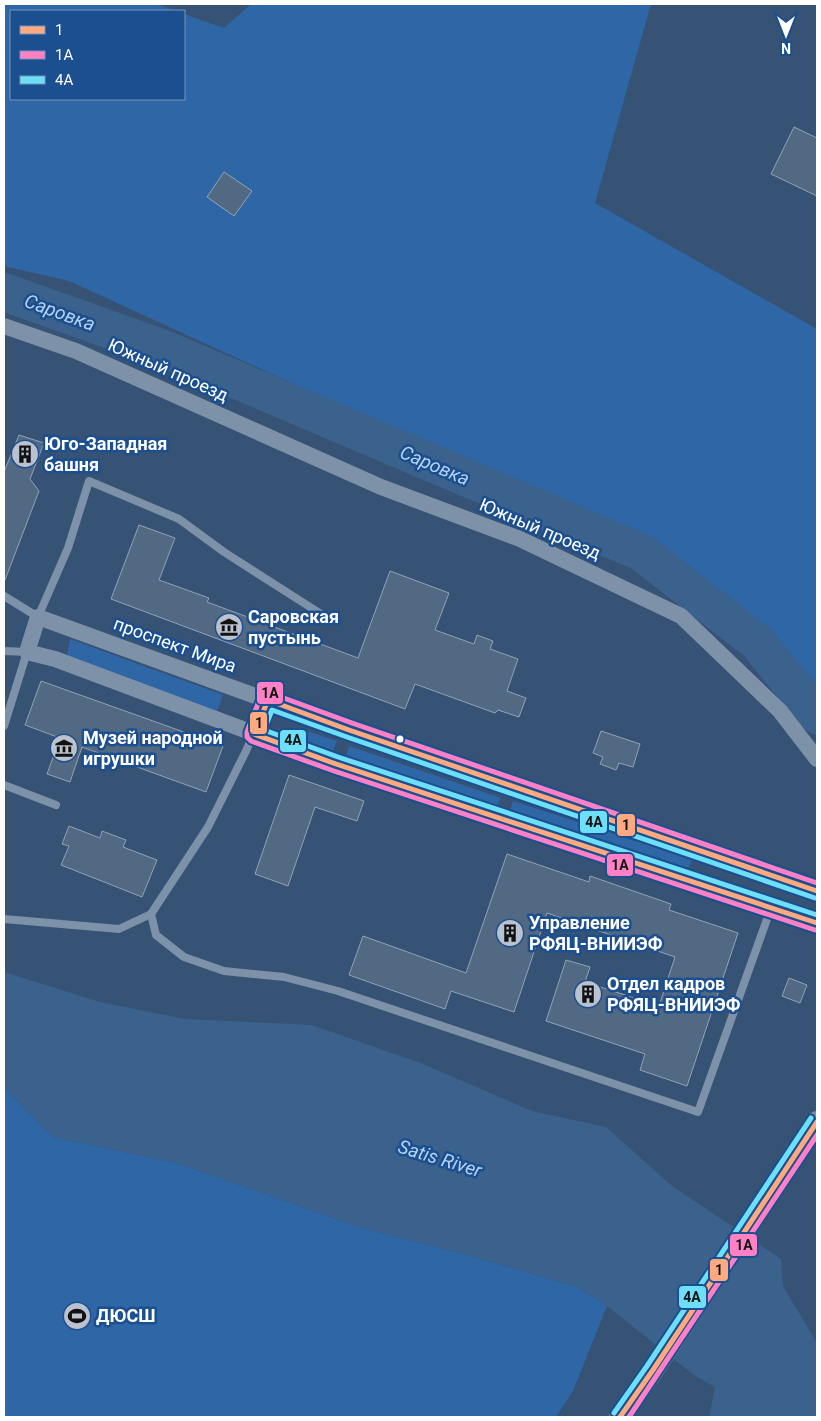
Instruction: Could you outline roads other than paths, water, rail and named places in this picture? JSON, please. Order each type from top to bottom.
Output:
[{"type":"main road","points":[[620,1417],[817,1122]]},
{"type":"street","name":"Южный проезд","points":[[4,326],[76,351],[381,487],[520,539],[682,616],[780,711],[817,759]]},
{"type":"street","points":[[38,617],[28,652],[55,659],[336,764],[817,923]]},
{"type":"street","name":"проспект Мира","points":[[38,617],[349,730],[817,891]]},
{"type":"lane","points":[[38,617],[68,548],[89,481],[179,519],[224,552],[332,621]]},
{"type":"lane","name":"проспект Мира","points":[[4,596],[38,617]]},
{"type":"lane","points":[[4,651],[28,652],[4,726]]},
{"type":"lane","points":[[4,919],[120,929],[151,914],[208,827],[254,734],[268,700]]},
{"type":"lane","points":[[4,786],[56,805]]},
{"type":"lane","points":[[151,914],[156,935],[184,957],[224,971],[284,977],[338,990],[698,1112],[772,908]]},
{"type":"water","name":"Satis River","points":[[4,972],[100,1002],[185,1019],[312,1025],[423,1064],[532,1111],[606,1127],[672,1186],[781,1259],[783,1286],[817,1343],[817,1417],[709,1417],[715,1387],[695,1376],[607,1306],[578,1287],[475,1257],[359,1227],[177,1163],[53,1137],[4,1087]]},
{"type":"waterway","name":"Саровка","points":[[4,292],[164,349],[641,552],[757,642],[817,715]]},
{"type":"place","name":"Юго-Западная башня","points":[[25,454]]},
{"type":"place","name":"Саровская пустынь","points":[[229,627]]},
{"type":"place","name":"Музей народной игрушки","points":[[64,748]]},
{"type":"place","name":"Управление РФЯЦ-ВНИИЭФ","points":[[510,933]]},
{"type":"place","name":"Отдел кадров РФЯЦ-ВНИИЭФ","points":[[588,994]]},
{"type":"place","name":"ДЮСШ","points":[[77,1316]]}]
